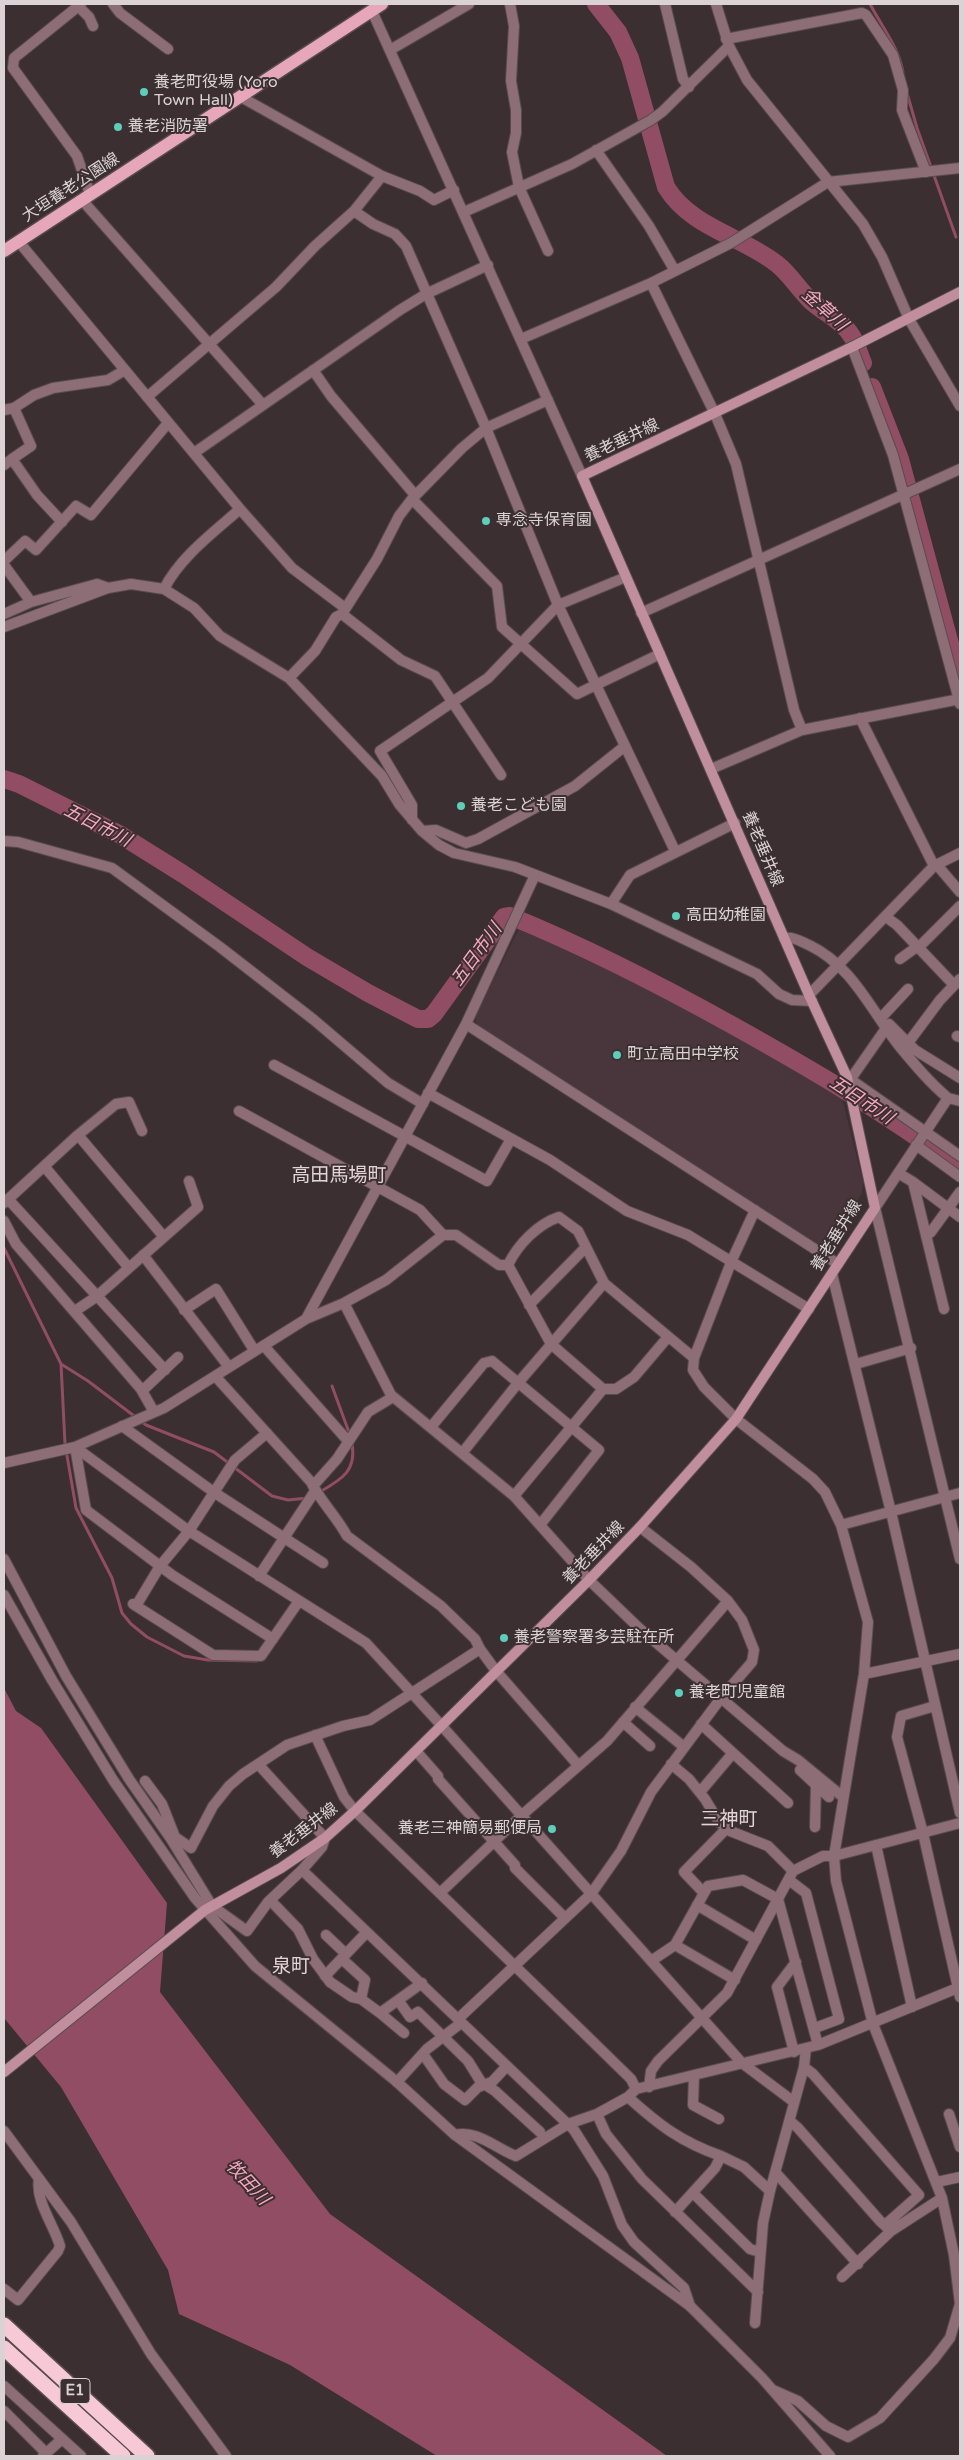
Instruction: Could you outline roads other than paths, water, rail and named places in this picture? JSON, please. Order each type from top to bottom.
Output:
[{"type":"highway","name":"E1","points":[[4,2325],[147,2456]]},
{"type":"highway","name":"E1","points":[[4,2348],[123,2456]]},
{"type":"main road","name":"大垣養老公園線","points":[[4,251],[377,7]]},
{"type":"main road","name":"養老垂井線","points":[[4,2072],[208,1908],[281,1868],[325,1838],[355,1811],[589,1580],[640,1528],[736,1419],[875,1208],[849,1082],[810,998],[582,476],[855,346],[960,292]]},
{"type":"street","points":[[113,4],[120,13],[168,49]]},
{"type":"street","points":[[390,50],[469,4]]},
{"type":"street","points":[[510,4],[514,26],[511,82],[516,110],[516,133],[512,152],[520,187],[548,251]]},
{"type":"street","points":[[665,4],[683,79],[689,87]]},
{"type":"street","points":[[716,4],[727,42],[751,87],[863,224],[877,249],[909,319],[960,406]]},
{"type":"street","points":[[93,26],[80,5],[14,58],[12,68],[77,156],[86,197],[209,344],[264,405]]},
{"type":"street","points":[[377,7],[390,50],[582,476]]},
{"type":"street","points":[[464,212],[572,164],[647,122],[689,87],[727,42],[862,13],[866,15],[893,54],[903,90],[902,110],[926,172]]},
{"type":"street","points":[[242,97],[382,176],[420,191],[434,200],[454,190]]},
{"type":"street","points":[[596,150],[649,226],[675,271]]},
{"type":"street","points":[[521,339],[675,271],[735,240],[828,182],[960,168]]},
{"type":"street","points":[[147,396],[240,316],[254,308],[315,246],[354,210],[382,176]]},
{"type":"street","points":[[354,210],[373,224],[395,234],[406,246],[486,428],[558,605],[675,851]]},
{"type":"street","points":[[19,242],[240,509],[292,568],[401,660],[435,676],[500,774]]},
{"type":"street","points":[[194,453],[426,294],[488,265]]},
{"type":"street","points":[[651,283],[715,414],[736,464],[747,516],[760,558],[794,710],[802,730]]},
{"type":"street","points":[[711,769],[802,730],[960,701],[893,455],[855,346]]},
{"type":"street","points":[[4,410],[14,408],[34,395],[53,388],[108,380],[125,370]]},
{"type":"street","points":[[313,370],[331,396],[414,497],[497,586],[502,627],[577,694],[660,654]]},
{"type":"street","points":[[289,678],[315,651],[336,617],[343,611],[377,559],[399,516],[414,497],[462,448],[486,428],[548,400]]},
{"type":"street","points":[[14,408],[32,446],[8,462],[62,522]]},
{"type":"street","points":[[4,561],[25,541],[36,550],[76,506],[90,515],[168,423]]},
{"type":"street","points":[[641,613],[960,469]]},
{"type":"street","points":[[164,589],[178,568],[240,509]]},
{"type":"street","points":[[4,565],[31,602]]},
{"type":"street","points":[[412,820],[412,805],[380,750],[454,703],[488,678],[558,605],[626,577]]},
{"type":"street","points":[[4,614],[31,602],[97,584],[108,588]]},
{"type":"street","points":[[4,627],[108,588],[131,584],[164,589],[194,608],[220,636],[289,678],[382,776],[399,804],[412,820],[439,845],[454,853],[515,868],[611,904],[757,974],[792,1000],[810,998],[935,865],[960,853]]},
{"type":"street","points":[[860,718],[935,865],[960,892]]},
{"type":"street","points":[[422,831],[436,830],[466,843],[478,839],[576,786],[625,746]]},
{"type":"street","points":[[611,904],[630,875],[675,851],[735,823]]},
{"type":"street","points":[[4,840],[18,842],[112,868],[220,947],[314,1020],[388,1083],[423,1104]]},
{"type":"street","points":[[306,1319],[466,1024],[535,875]]},
{"type":"street","points":[[900,959],[918,946],[960,906]]},
{"type":"street","points":[[886,917],[897,925],[957,982],[908,1043]]},
{"type":"street","points":[[784,938],[792,937],[826,953],[839,965],[916,1066],[948,1098],[960,1101]]},
{"type":"street","points":[[908,989],[883,1022],[849,1082],[960,1156]]},
{"type":"street","points":[[883,1022],[889,1024],[908,1043],[960,1078]]},
{"type":"street","points":[[466,1024],[838,1264]]},
{"type":"street","points":[[274,1065],[487,1181],[512,1139]]},
{"type":"street","points":[[428,1093],[550,1160],[627,1211],[688,1235],[732,1260],[809,1309]]},
{"type":"street","points":[[948,1098],[875,1208],[911,1348],[960,1558]]},
{"type":"street","points":[[142,1131],[129,1102],[116,1104],[78,1135],[6,1201],[165,1370]]},
{"type":"street","points":[[239,1111],[420,1210],[443,1235]]},
{"type":"street","points":[[78,1135],[164,1237]]},
{"type":"street","points":[[916,1145],[960,1177]]},
{"type":"street","points":[[44,1166],[129,1268]]},
{"type":"street","points":[[898,1173],[960,1217]]},
{"type":"street","points":[[75,1311],[96,1297],[198,1207],[189,1182]]},
{"type":"street","points":[[913,1182],[944,1309]]},
{"type":"street","points":[[926,1236],[931,1232],[960,1192]]},
{"type":"street","points":[[755,1210],[732,1260],[694,1358],[693,1370],[704,1387],[736,1419],[813,1479],[824,1492],[841,1525],[868,1622],[864,1674],[834,1856],[836,1881],[873,2024],[909,2119],[937,2182],[942,2198],[954,2255],[960,2304],[950,2338],[934,2359],[880,2418],[848,2437],[826,2426],[798,2402],[772,2390]]},
{"type":"street","points":[[508,1265],[514,1252],[545,1222],[559,1217],[578,1231],[604,1283],[694,1358]]},
{"type":"street","points":[[4,1221],[16,1244],[142,1391],[154,1412]]},
{"type":"street","points":[[4,1463],[75,1447],[154,1412],[216,1377],[306,1319],[344,1303],[386,1280],[443,1235],[456,1235],[499,1265],[508,1265]]},
{"type":"street","points":[[529,1306],[586,1246]]},
{"type":"street","points":[[144,1255],[229,1367]]},
{"type":"street","points":[[508,1265],[551,1344],[603,1389],[616,1389],[634,1378],[668,1337]]},
{"type":"street","points":[[832,1274],[856,1364],[960,1813]]},
{"type":"street","points":[[463,1452],[518,1383],[604,1283]]},
{"type":"street","points":[[184,1310],[216,1289],[259,1348],[348,1441]]},
{"type":"street","points":[[344,1303],[394,1397],[514,1496],[589,1580],[639,1628],[791,1756],[843,1797]]},
{"type":"street","points":[[856,1364],[911,1348]]},
{"type":"street","points":[[142,1391],[178,1357]]},
{"type":"street","points":[[431,1427],[484,1363],[492,1361],[599,1450],[540,1525]]},
{"type":"street","points":[[216,1377],[267,1433],[314,1489],[347,1536],[441,1606],[475,1639],[496,1671],[578,1765]]},
{"type":"street","points":[[514,1496],[603,1389]]},
{"type":"street","points":[[259,1576],[314,1489],[368,1412],[394,1397]]},
{"type":"street","points":[[122,1426],[215,1493],[324,1562]]},
{"type":"street","points":[[267,1433],[235,1460],[189,1532],[160,1566],[134,1605],[213,1655],[261,1656],[299,1601]]},
{"type":"street","points":[[75,1447],[189,1532],[366,1643],[742,2062],[794,2102]]},
{"type":"street","points":[[75,1447],[86,1510],[160,1566],[273,1639]]},
{"type":"street","points":[[841,1525],[960,1494]]},
{"type":"street","points":[[397,2082],[423,2054],[460,2021],[590,1894],[621,1851],[651,1792],[721,1698],[752,1662],[754,1650],[742,1620],[728,1601],[691,1568],[640,1528]]},
{"type":"street","points":[[4,1559],[66,1676],[129,1779],[173,1838],[191,1848],[209,1812],[229,1786],[258,1764],[287,1745],[370,1720],[480,1649]]},
{"type":"street","points":[[4,1595],[52,1680],[113,1780],[208,1908],[255,1966],[397,2082],[455,2135],[690,2306],[772,2390],[830,2456]]},
{"type":"street","points":[[441,1892],[522,1815],[607,1741],[678,1660],[678,1656],[728,1601]]},
{"type":"street","points":[[864,1674],[960,1654]]},
{"type":"street","points":[[455,2135],[463,2132],[473,2135],[516,2156],[568,2124],[597,2114],[632,2093],[742,2062],[749,2063],[818,2045],[960,1990],[897,1737],[900,1716],[935,1706]]},
{"type":"street","points":[[635,1708],[684,1747]]},
{"type":"street","points":[[623,1722],[650,1746]]},
{"type":"street","points":[[701,1724],[788,1803]]},
{"type":"street","points":[[315,1735],[344,1797],[355,1811],[441,1892],[631,2079],[632,2093],[645,2114],[693,2146],[744,2167],[770,2191]]},
{"type":"street","points":[[416,1750],[438,1776],[438,1779],[525,1879],[565,1918]]},
{"type":"street","points":[[700,1792],[733,1753]]},
{"type":"street","points":[[791,1756],[792,1763],[828,1797]]},
{"type":"street","points":[[145,1781],[162,1804],[173,1838],[208,1908],[247,1931],[270,1900],[302,1870],[322,1847],[325,1838],[258,1764]]},
{"type":"street","points":[[671,1764],[700,1792],[719,1822],[726,1828],[768,1846],[806,1893],[839,2019],[815,2028]]},
{"type":"street","points":[[815,1827],[816,1784]]},
{"type":"street","points":[[649,2087],[651,2071],[658,2061],[727,1993],[791,1876],[824,1856],[834,1856],[960,1823]]},
{"type":"street","points":[[704,1892],[684,1872],[726,1828]]},
{"type":"street","points":[[876,1845],[912,2007]]},
{"type":"street","points":[[302,1870],[506,2067],[568,2124],[603,2176],[622,2225],[634,2242],[684,2288],[690,2306]]},
{"type":"street","points":[[651,1962],[675,1945],[708,1886],[743,1880],[778,1899],[815,2028],[818,2045]]},
{"type":"street","points":[[270,1900],[298,1929],[313,1959],[325,1976],[352,1997],[361,1999],[404,2033]]},
{"type":"street","points":[[697,1905],[756,1940]]},
{"type":"street","points":[[325,1976],[367,1932]]},
{"type":"street","points":[[326,1936],[365,1980],[361,1999]]},
{"type":"street","points":[[675,1945],[735,1980]]},
{"type":"street","points":[[794,2052],[777,1987],[796,1962]]},
{"type":"street","points":[[380,2013],[422,1984]]},
{"type":"street","points":[[398,2000],[410,2017],[418,2012],[444,2036],[468,2061],[481,2082],[495,2091],[540,2132]]},
{"type":"street","points":[[755,2323],[763,2223],[804,2068],[806,2048]]},
{"type":"street","points":[[423,2054],[444,2084],[465,2100],[478,2087],[492,2082],[506,2067]]},
{"type":"street","points":[[804,2068],[813,2074],[919,2195],[858,2264],[842,2277]]},
{"type":"street","points":[[694,2075],[693,2105],[719,2119]]},
{"type":"street","points":[[597,2114],[606,2134],[642,2179],[758,2292]]},
{"type":"street","points":[[948,2114],[960,2147]]},
{"type":"street","points":[[790,2121],[888,2228]]},
{"type":"street","points":[[4,2131],[72,2222],[151,2354],[226,2456]]},
{"type":"street","points":[[675,2212],[715,2168],[721,2156]]},
{"type":"street","points":[[776,2173],[858,2264]]},
{"type":"street","points":[[937,2182],[960,2176]]},
{"type":"street","points":[[4,2289],[18,2300],[60,2246],[41,2198],[39,2179]]},
{"type":"street","points":[[693,2192],[750,2249],[760,2252]]},
{"type":"street","points":[[888,2228],[942,2198]]},
{"type":"street","points":[[4,2386],[61,2440],[81,2456]]},
{"type":"street","points":[[15,2422],[27,2408]]},
{"type":"street","points":[[4,2411],[44,2455],[61,2440]]},
{"type":"water","name":"牧田川","points":[[4,1688],[16,1711],[41,1728],[167,1903],[160,1992],[330,2214],[667,2456],[437,2456],[290,2365],[179,2314],[168,2270],[61,2087],[4,2018]]},
{"type":"waterway","name":"金草川","points":[[596,4],[618,32],[630,58],[666,187],[677,201],[703,222],[763,254],[782,268],[811,301],[847,330],[855,341],[863,363]]},
{"type":"waterway","points":[[870,4],[894,45],[903,72]]},
{"type":"waterway","points":[[907,93],[917,128],[956,237]]},
{"type":"waterway","name":"金草川","points":[[872,387],[900,459],[960,681]]},
{"type":"waterway","name":"五日市川","points":[[4,779],[19,784],[119,834],[183,874],[307,957],[368,993],[418,1019],[428,1019],[434,1014],[504,917],[510,916],[567,940],[678,995],[791,1058],[905,1129],[960,1168]]},
{"type":"waterway","points":[[4,1248],[61,1364],[65,1444],[76,1508],[112,1578],[122,1613],[131,1624],[147,1637],[184,1656],[208,1660],[257,1661]]},
{"type":"waterway","points":[[61,1364],[88,1381],[146,1425],[214,1452],[272,1496],[288,1500],[308,1498]]},
{"type":"waterway","points":[[332,1386],[350,1435]]},
{"type":"waterway","points":[[318,1493],[345,1474],[352,1462],[352,1444]]},
{"type":"place","name":"養老町役場 (Yoro Town Hall)","points":[[144,92]]},
{"type":"place","name":"養老消防署","points":[[118,127]]},
{"type":"place","name":"専念寺保育園","points":[[486,521]]},
{"type":"place","name":"養老こども園","points":[[461,806]]},
{"type":"place","name":"高田幼稚園","points":[[676,916]]},
{"type":"place","name":"町立高田中学校","points":[[617,1055]]},
{"type":"place","name":"養老警察署多芸駐在所","points":[[504,1638]]},
{"type":"place","name":"養老町児童館","points":[[679,1693]]},
{"type":"place","name":"養老三神簡易郵便局","points":[[552,1829]]},
{"type":"district","name":"高田馬場町","points":[[339,1176]]},
{"type":"district","name":"三神町","points":[[729,1820]]},
{"type":"district","name":"泉町","points":[[291,1967]]}]
